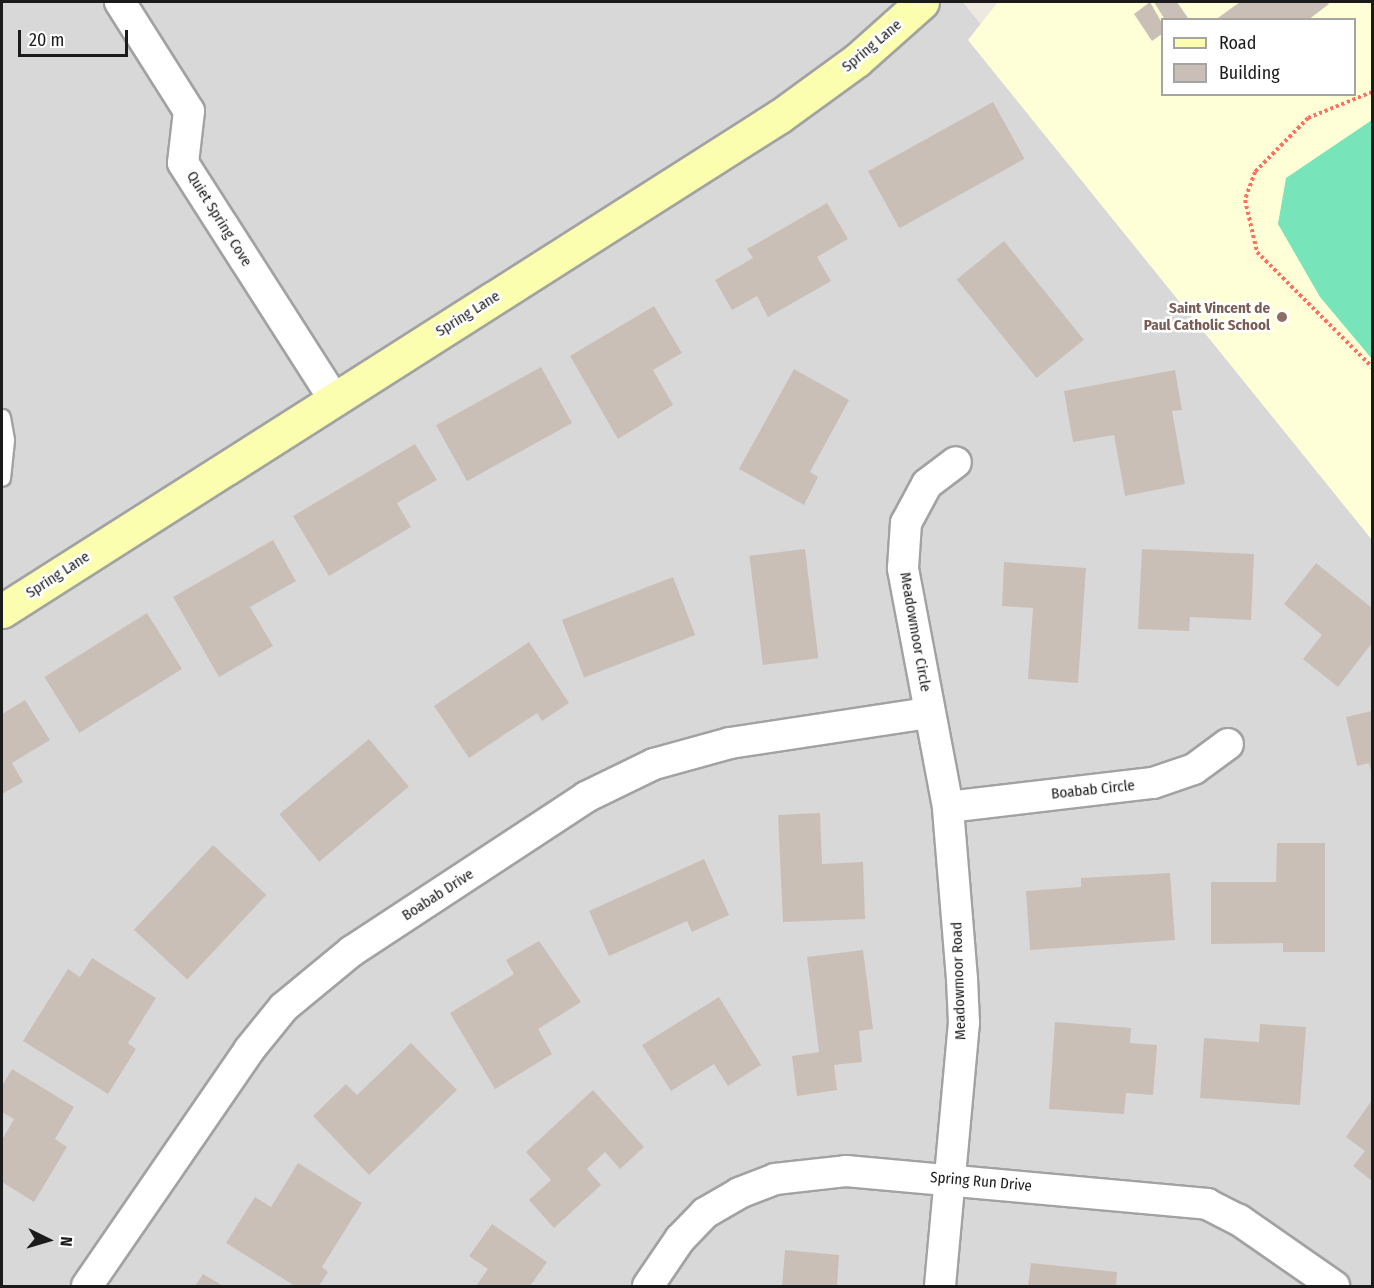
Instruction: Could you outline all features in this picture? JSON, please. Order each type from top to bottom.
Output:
[{"type":"street","name":"Quiet Spring Cove","points":[[120,2],[189,111],[183,163],[334,399]]},
{"type":"street","name":"Spring Lane","points":[[2,611],[780,116],[856,60],[922,2]]},
{"type":"street","name":"Meadowmoor Circle","points":[[929,713],[903,568],[906,523],[927,484],[956,462]]},
{"type":"street","name":"Meadowmoor Road","points":[[929,713],[948,807],[964,1023],[940,1287]]},
{"type":"street","name":"Boabab Drive","points":[[87,1287],[249,1050],[284,1007],[352,951],[586,797],[654,764],[730,744],[929,713]]},
{"type":"street","name":"Boabab Circle","points":[[948,807],[1153,783],[1194,769],[1228,744]]},
{"type":"street","name":"Spring Run Drive","points":[[648,1287],[680,1239],[705,1213],[775,1179],[846,1171],[1207,1204],[1239,1220],[1334,1287]]},
{"type":"lane","points":[[2,417],[6,440],[2,478]]},
{"type":"path","points":[[1372,92],[1308,118],[1255,172],[1245,200],[1257,252],[1372,367]]},
{"type":"shaded area","points":[[2,2],[963,2],[1372,518],[1372,1286],[2,1286]]},
{"type":"shaded area","name":"Saint Vincent de Paul Catholic School","points":[[998,2],[1372,2],[1372,540],[968,40]]},
{"type":"green space","points":[[1372,120],[1372,359],[1320,297],[1278,224],[1286,178]]},
{"type":"building","points":[[1150,2],[1161,21],[1161,35],[1152,41],[1134,14]]},
{"type":"building","points":[[1154,2],[1177,2],[1188,18],[1164,18]]},
{"type":"building","points":[[1240,2],[1327,2],[1329,4],[1311,18],[1218,18]]},
{"type":"building","points":[[993,102],[1025,159],[899,228],[868,171]]},
{"type":"building","points":[[827,203],[848,239],[817,257],[831,281],[768,317],[757,296],[732,310],[715,280],[753,258],[747,249]]},
{"type":"building","points":[[1004,241],[1084,340],[1037,378],[957,279]]},
{"type":"building","points":[[654,306],[682,353],[653,370],[673,405],[618,439],[570,356]]},
{"type":"building","points":[[541,367],[572,423],[467,481],[436,425]]},
{"type":"building","points":[[794,369],[849,400],[810,472],[818,477],[804,505],[739,469]]},
{"type":"building","points":[[1175,370],[1182,410],[1172,411],[1185,484],[1125,496],[1114,435],[1073,442],[1064,391]]},
{"type":"building","points":[[415,444],[437,480],[397,503],[411,527],[329,576],[293,516]]},
{"type":"building","points":[[273,540],[296,581],[250,607],[273,646],[219,677],[173,597]]},
{"type":"building","points":[[805,549],[818,658],[763,665],[749,556]]},
{"type":"building","points":[[1142,549],[1254,554],[1251,620],[1190,617],[1189,631],[1138,629]]},
{"type":"building","points":[[1004,562],[1086,568],[1078,683],[1028,679],[1033,608],[1002,606]]},
{"type":"building","points":[[1316,563],[1372,608],[1372,643],[1338,687],[1303,659],[1322,635],[1284,604]]},
{"type":"building","points":[[673,577],[695,635],[584,678],[562,620]]},
{"type":"building","points":[[147,613],[182,669],[79,733],[44,677]]},
{"type":"building","points":[[529,642],[569,703],[542,721],[537,713],[469,758],[434,706]]},
{"type":"building","points":[[25,700],[50,740],[12,763],[23,782],[2,794],[2,714]]},
{"type":"building","points":[[1372,711],[1372,775],[1369,763],[1357,766],[1346,717]]},
{"type":"building","points":[[369,739],[409,786],[319,862],[279,814]]},
{"type":"building","points":[[820,813],[822,864],[863,862],[865,919],[783,922],[778,815]]},
{"type":"building","points":[[1277,843],[1325,843],[1325,952],[1283,952],[1283,943],[1211,944],[1211,882],[1276,882]]},
{"type":"building","points":[[213,845],[266,895],[187,980],[134,930]]},
{"type":"building","points":[[704,859],[729,915],[692,932],[687,921],[609,956],[589,911]]},
{"type":"building","points":[[1170,873],[1175,940],[1030,950],[1026,891],[1081,887],[1081,878]]},
{"type":"building","points":[[539,941],[581,1002],[538,1029],[552,1054],[495,1089],[450,1013],[514,974],[506,960]]},
{"type":"building","points":[[863,950],[873,1029],[859,1031],[862,1062],[834,1065],[837,1090],[797,1096],[792,1056],[819,1052],[807,957]]},
{"type":"building","points":[[92,958],[156,998],[128,1043],[136,1049],[108,1094],[23,1041],[68,969],[80,977]]},
{"type":"building","points":[[719,997],[761,1065],[728,1086],[714,1064],[671,1091],[642,1045]]},
{"type":"building","points":[[1055,1022],[1131,1028],[1130,1043],[1157,1045],[1153,1095],[1126,1093],[1124,1114],[1049,1109]]},
{"type":"building","points":[[1260,1024],[1306,1027],[1300,1105],[1200,1098],[1204,1038],[1259,1042]]},
{"type":"building","points":[[411,1043],[457,1090],[369,1175],[313,1116],[346,1084],[357,1095]]},
{"type":"building","points":[[12,1069],[74,1107],[55,1139],[67,1147],[34,1202],[2,1182],[2,1140],[14,1119],[2,1112],[2,1086]]},
{"type":"building","points":[[593,1090],[644,1147],[620,1169],[605,1152],[587,1169],[601,1185],[554,1228],[529,1200],[551,1180],[526,1152]]},
{"type":"building","points":[[1372,1100],[1372,1181],[1353,1166],[1365,1151],[1346,1137]]},
{"type":"building","points":[[298,1163],[362,1203],[322,1267],[328,1272],[319,1286],[295,1286],[226,1243],[255,1197],[271,1207]]},
{"type":"building","points":[[492,1224],[547,1262],[530,1286],[476,1286],[488,1269],[469,1256]]},
{"type":"building","points":[[785,1250],[839,1255],[837,1286],[782,1286]]},
{"type":"building","points":[[1031,1263],[1117,1272],[1116,1286],[1028,1286]]},
{"type":"building","points":[[203,1274],[223,1286],[195,1286]]},
{"type":"place","name":"Saint Vincent de Paul Catholic School","points":[[1282,317]]}]
